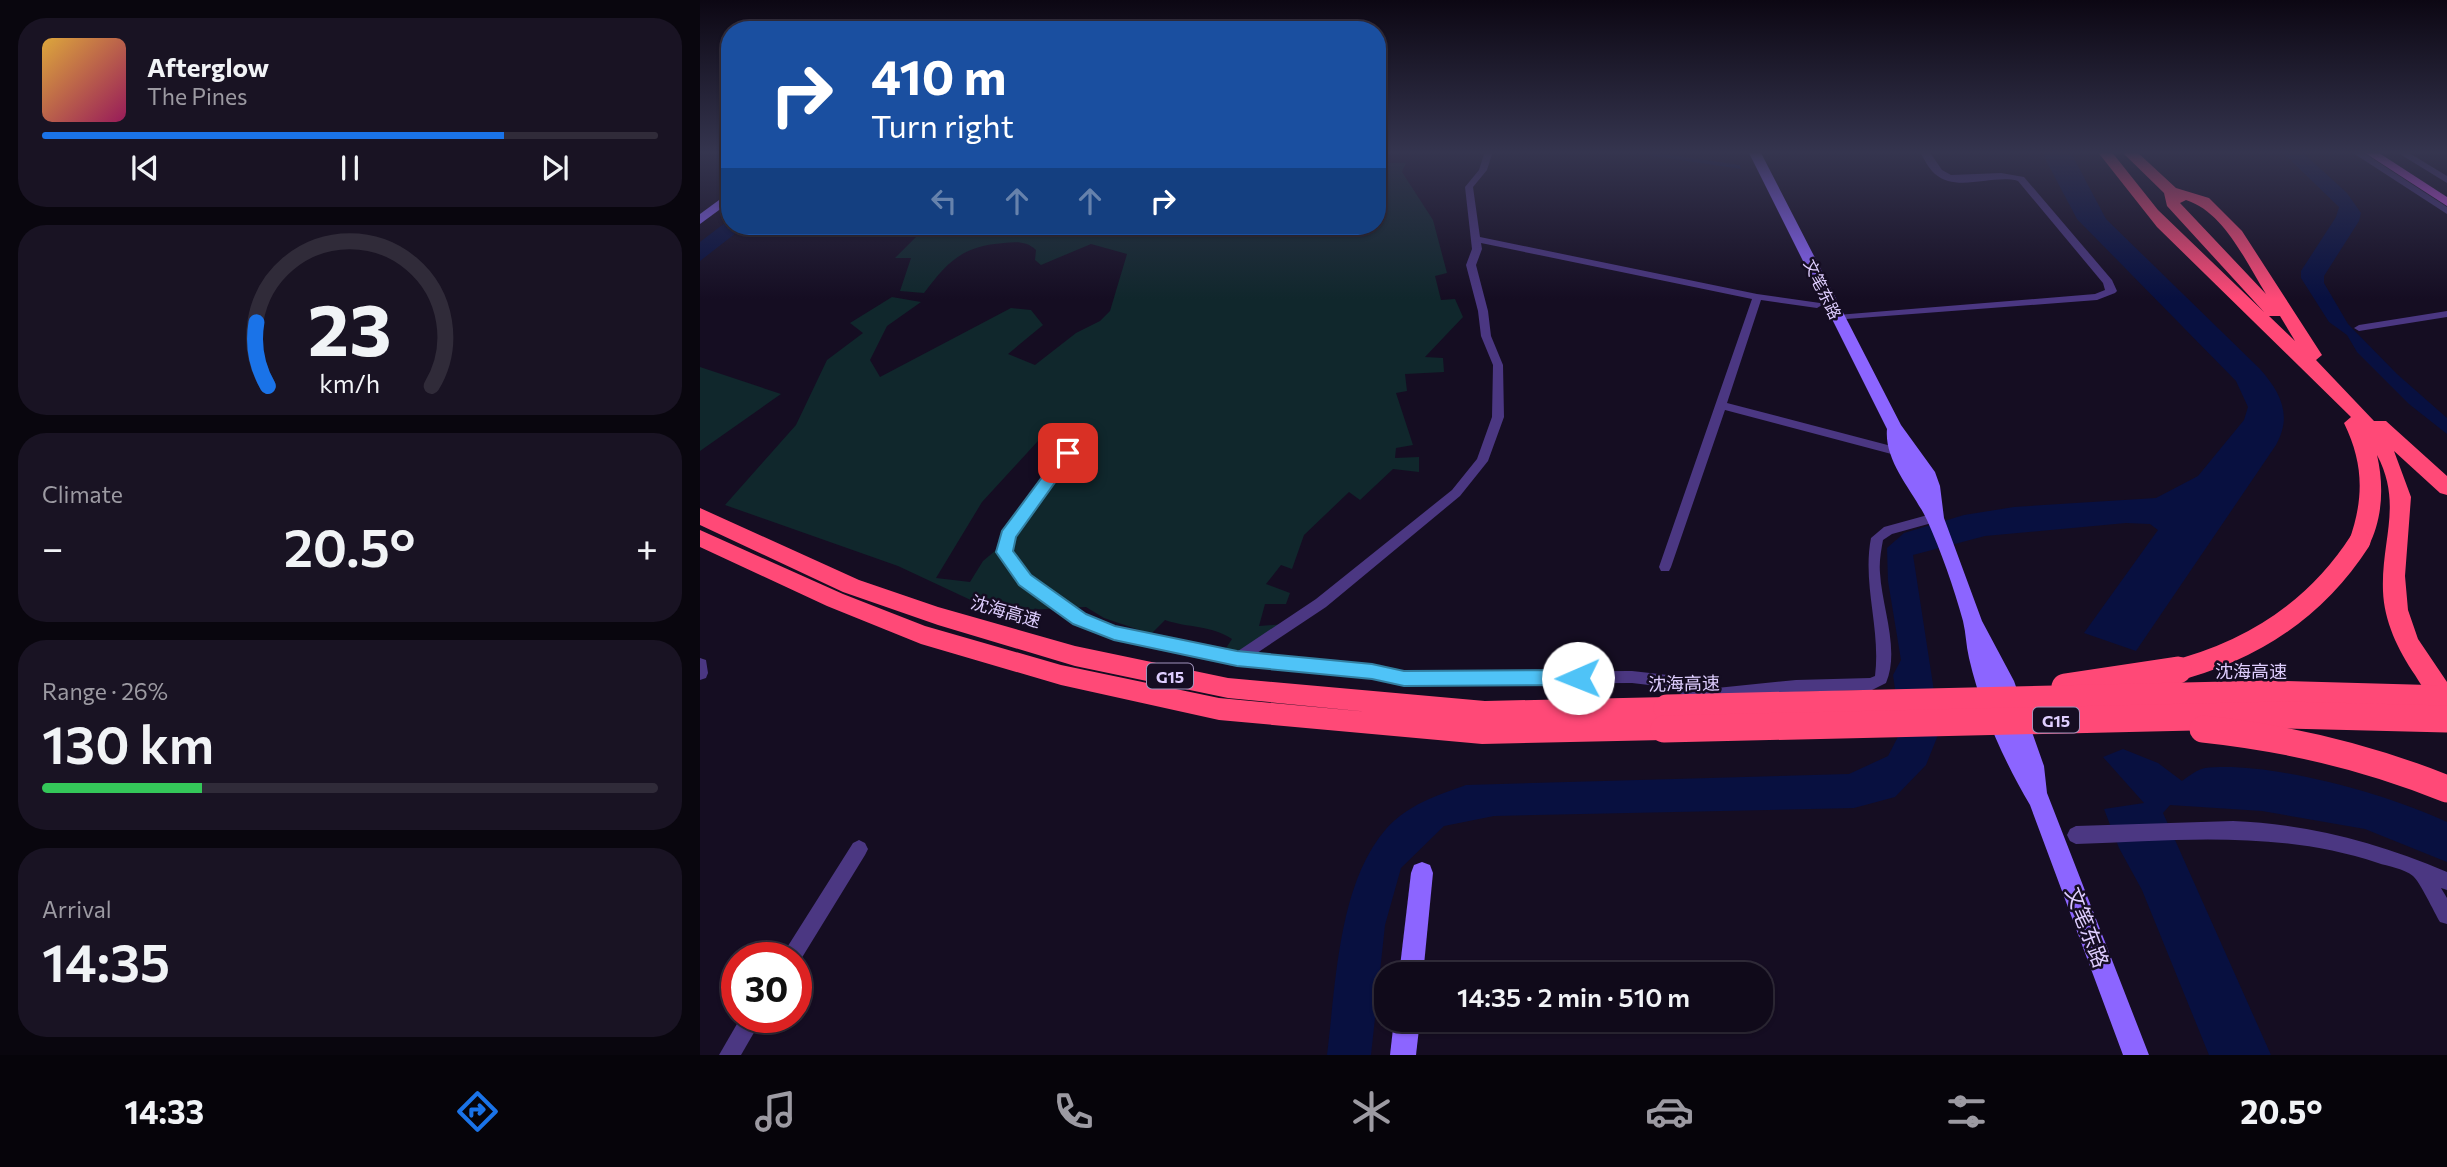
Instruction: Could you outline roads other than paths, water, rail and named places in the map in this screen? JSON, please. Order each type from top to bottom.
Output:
[{"type":"highway","points":[[2137,200],[2150,216],[2312,361],[2447,473]]},
{"type":"highway","points":[[2168,200],[2167,203],[2359,416],[2382,446],[2396,471],[2403,498],[2402,531],[2393,577],[2396,606],[2406,640],[2429,679],[2447,699]]},
{"type":"highway","points":[[1962,701],[2161,674],[2213,659],[2257,640],[2292,619],[2322,594],[2346,568],[2360,541],[2369,518],[2373,492],[2372,469],[2364,442],[2237,241],[2195,200]]},
{"type":"highway","points":[[2312,361],[2447,488]]},
{"type":"highway","name":"沈海高速","points":[[700,516],[851,586],[938,616],[1075,656],[1228,688],[1485,712],[1666,719],[1984,722],[2281,715],[2447,719]]},
{"type":"highway","name":"沈海高速","points":[[700,538],[835,600],[921,634],[1061,675],[1219,709],[1482,733],[1962,701],[2270,694],[2447,699]]},
{"type":"highway","points":[[1984,722],[2150,724],[2252,733],[2358,756],[2447,789]]},
{"type":"main road","points":[[700,214],[717,200]]},
{"type":"main road","name":"文笔东路","points":[[1778,200],[1894,428],[1927,472],[1932,486],[1935,518]]},
{"type":"main road","points":[[700,220],[721,203]]},
{"type":"main road","name":"文笔东路","points":[[1894,428],[1899,452],[1914,485],[1935,518],[1948,551],[1973,622],[1978,656],[1993,705],[2015,760],[2039,800],[2136,1055]]},
{"type":"main road","points":[[1412,962],[1422,873]]},
{"type":"main road","points":[[1403,1055],[1406,1032]]},
{"type":"street","points":[[1237,659],[1321,603],[1456,493],[1482,461],[1498,416],[1498,365],[1486,336],[1471,265],[1477,249],[1471,200]]},
{"type":"street","points":[[1837,318],[2097,297],[2112,291],[2108,282],[2039,200]]},
{"type":"street","points":[[1475,239],[1758,297],[1817,304]]},
{"type":"street","points":[[1665,567],[1758,297]]},
{"type":"street","points":[[2359,328],[2447,314]]},
{"type":"street","points":[[1721,405],[1899,452]]},
{"type":"street","points":[[1068,453],[1008,536],[1004,552],[1025,580],[1080,619],[1114,633],[1237,659],[1372,671],[1404,678],[1632,677],[1668,681],[1693,693],[1707,695],[1796,686],[1872,684],[1881,679],[1886,654],[1873,573],[1877,538],[1888,530],[1935,518]]},
{"type":"street","points":[[700,665],[700,673]]},
{"type":"street","points":[[2076,835],[2240,830],[2298,835],[2366,850],[2447,881]]},
{"type":"street","points":[[800,942],[859,849]]},
{"type":"street","points":[[2419,869],[2447,915]]},
{"type":"street","points":[[729,1055],[743,1033]]}]
